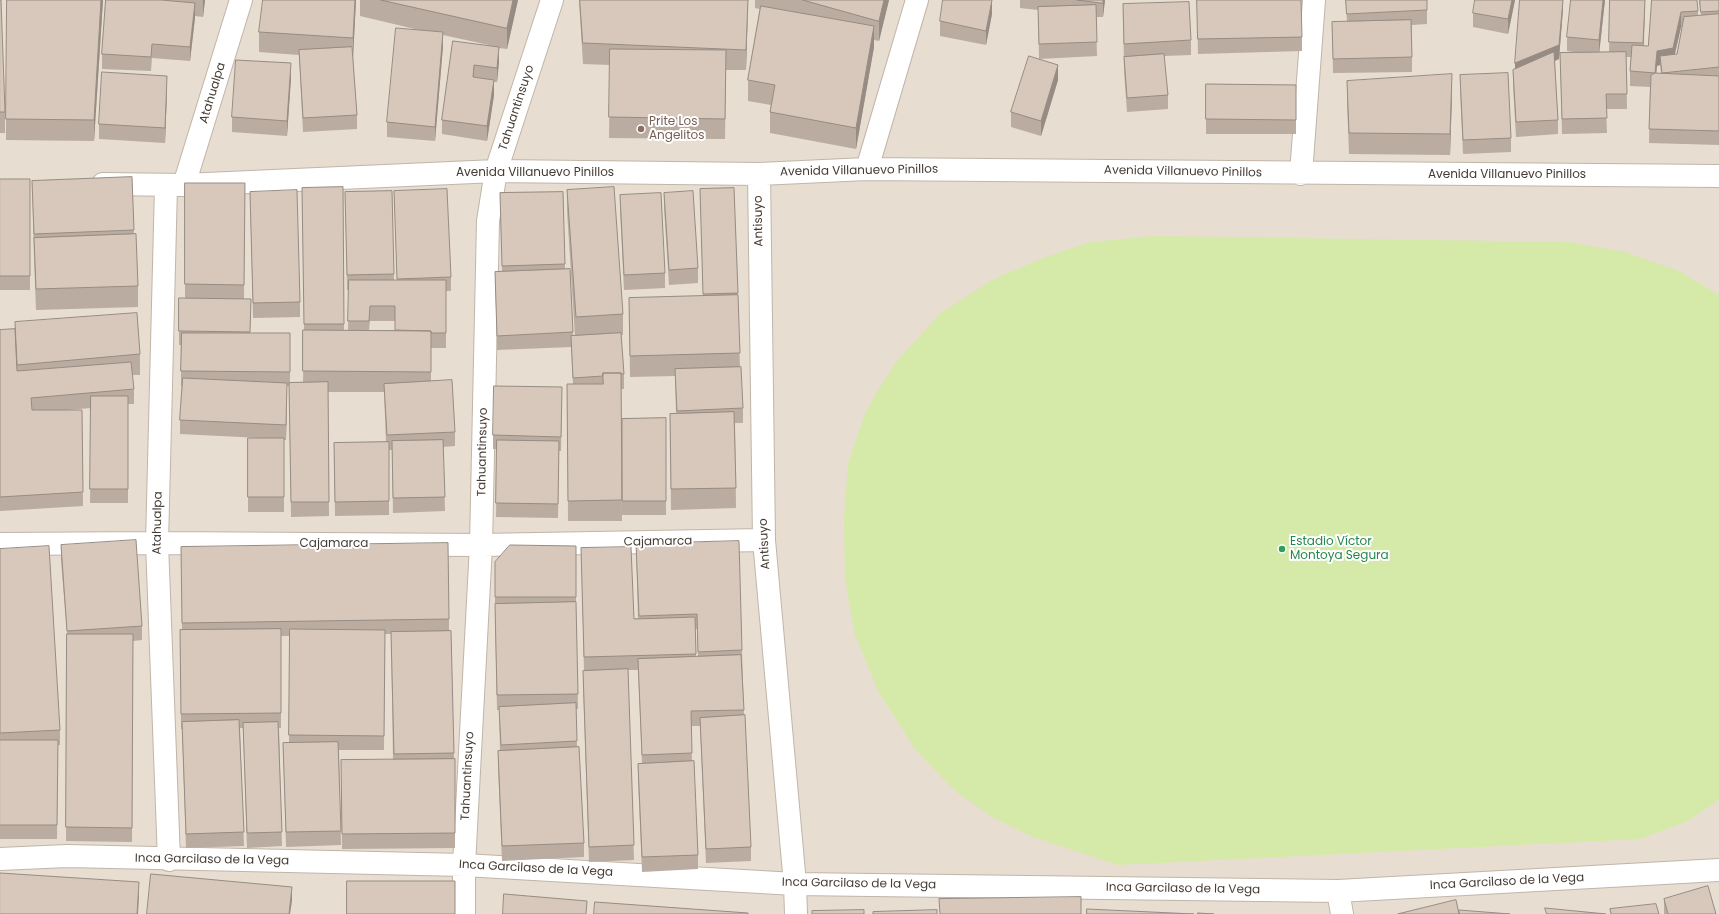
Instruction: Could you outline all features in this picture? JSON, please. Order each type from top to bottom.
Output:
[{"type":"street","name":"Atahualpa","points":[[169,860],[157,543],[175,185],[241,0]]},
{"type":"street","name":"Tahuantinsuyo","points":[[464,914],[464,865],[481,546],[488,221],[496,171],[552,0]]},
{"type":"street","points":[[867,169],[917,0]]},
{"type":"street","points":[[1301,174],[1314,0]]},
{"type":"street","name":"Avenida Villanuevo Pinillos","points":[[87,184],[175,185],[496,171],[759,174],[867,169],[1301,174],[1719,176]]},
{"type":"street","name":"Antisuyo","points":[[759,174],[764,540],[795,884],[796,914]]},
{"type":"street","name":"Cajamarca","points":[[0,544],[157,543],[481,546],[764,540]]},
{"type":"street","name":"Inca Garcilaso de la Vega","points":[[0,859],[67,856],[169,860],[464,865],[795,884],[1338,891],[1719,870]]},
{"type":"street","points":[[1338,891],[1342,914]]},
{"type":"shaded area","points":[[0,0],[1719,0],[1719,914],[0,914]]},
{"type":"green space","name":"Estadio Víctor Montoya Segura","points":[[1154,236],[1568,242],[1625,252],[1679,271],[1719,295],[1719,800],[1686,822],[1639,839],[1118,865],[1033,837],[992,817],[954,790],[916,750],[879,693],[855,635],[845,579],[844,520],[848,463],[867,409],[895,363],[941,313],[994,279],[1043,258],[1091,242]]},
{"type":"building","points":[[1,0],[5,112],[0,112]]},
{"type":"building","points":[[7,0],[101,0],[94,120],[6,119]]},
{"type":"building","points":[[106,0],[161,0],[195,3],[190,47],[152,44],[151,57],[102,54]]},
{"type":"building","points":[[263,0],[355,0],[353,38],[259,32]]},
{"type":"building","points":[[381,0],[513,0],[507,28]]},
{"type":"building","points":[[580,0],[748,0],[746,50],[583,43]]},
{"type":"building","points":[[803,0],[884,0],[879,21]]},
{"type":"building","points":[[943,0],[992,0],[986,31],[940,21]]},
{"type":"building","points":[[1077,0],[1103,0],[1103,3]]},
{"type":"building","points":[[1197,0],[1301,0],[1302,37],[1198,39]]},
{"type":"building","points":[[1346,0],[1427,0],[1427,10],[1347,14]]},
{"type":"building","points":[[1475,0],[1512,0],[1508,19],[1473,13]]},
{"type":"building","points":[[1520,0],[1563,0],[1559,45],[1515,63]]},
{"type":"building","points":[[1571,0],[1603,0],[1599,40],[1567,37]]},
{"type":"building","points":[[1610,0],[1645,0],[1643,43],[1609,42]]},
{"type":"building","points":[[1652,0],[1697,0],[1698,11],[1681,12],[1673,48],[1657,51],[1655,73],[1630,71],[1632,45],[1648,46]]},
{"type":"building","points":[[1700,0],[1719,0],[1719,11],[1701,12]]},
{"type":"building","points":[[1189,2],[1191,40],[1124,44],[1123,4]]},
{"type":"building","points":[[1096,5],[1097,42],[1039,44],[1038,7]]},
{"type":"building","points":[[761,6],[874,26],[856,128],[770,112],[775,85],[748,80]]},
{"type":"building","points":[[1719,14],[1719,67],[1662,73],[1660,56],[1677,54],[1684,17]]},
{"type":"building","points":[[1411,20],[1412,57],[1333,59],[1332,22]]},
{"type":"building","points":[[396,28],[443,32],[435,127],[387,122]]},
{"type":"building","points":[[453,41],[499,47],[497,68],[474,65],[473,77],[494,80],[487,126],[442,120]]},
{"type":"building","points":[[352,47],[357,115],[303,118],[299,50]]},
{"type":"building","points":[[610,49],[726,50],[725,119],[609,117]]},
{"type":"building","points":[[1554,52],[1558,120],[1516,122],[1513,70]]},
{"type":"building","points":[[1626,52],[1627,94],[1606,94],[1607,118],[1562,119],[1560,53]]},
{"type":"building","points":[[1164,54],[1168,95],[1127,98],[1124,57]]},
{"type":"building","points":[[1029,56],[1058,65],[1041,121],[1011,112]]},
{"type":"building","points":[[236,60],[291,63],[287,121],[232,117]]},
{"type":"building","points":[[102,72],[167,76],[165,128],[99,124]]},
{"type":"building","points":[[1508,73],[1511,138],[1463,140],[1460,75]]},
{"type":"building","points":[[1655,73],[1719,76],[1719,131],[1649,129],[1651,75]]},
{"type":"building","points":[[1452,74],[1450,134],[1349,133],[1347,81]]},
{"type":"building","points":[[1206,84],[1296,85],[1296,120],[1206,119]]},
{"type":"building","points":[[132,177],[134,230],[34,234],[32,181]]},
{"type":"building","points":[[0,179],[30,179],[30,276],[0,276]]},
{"type":"building","points":[[185,183],[245,183],[244,285],[185,284]]},
{"type":"building","points":[[343,187],[344,324],[304,324],[302,188]]},
{"type":"building","points":[[614,187],[623,314],[576,317],[567,190]]},
{"type":"building","points":[[734,188],[738,293],[703,294],[700,189]]},
{"type":"building","points":[[447,189],[451,277],[397,279],[394,191]]},
{"type":"building","points":[[297,190],[300,302],[253,303],[250,192]]},
{"type":"building","points":[[392,191],[394,274],[347,275],[345,192]]},
{"type":"building","points":[[693,191],[698,268],[669,270],[664,193]]},
{"type":"building","points":[[563,192],[565,264],[502,266],[500,193]]},
{"type":"building","points":[[661,193],[665,273],[624,275],[620,195]]},
{"type":"building","points":[[136,234],[138,286],[36,289],[34,238]]},
{"type":"building","points":[[570,269],[573,332],[497,336],[495,272]]},
{"type":"building","points":[[349,280],[446,280],[446,333],[395,330],[395,306],[370,306],[369,321],[348,321]]},
{"type":"building","points":[[738,295],[740,353],[630,356],[629,298]]},
{"type":"building","points":[[179,298],[251,299],[250,332],[179,331]]},
{"type":"building","points":[[137,313],[140,354],[17,365],[15,322]]},
{"type":"building","points":[[15,329],[17,371],[131,362],[134,389],[31,398],[32,410],[82,410],[83,492],[0,497],[0,330]]},
{"type":"building","points":[[303,330],[431,331],[431,372],[303,371]]},
{"type":"building","points":[[182,333],[290,333],[290,372],[181,371]]},
{"type":"building","points":[[621,333],[624,374],[603,373],[603,376],[573,378],[571,336]]},
{"type":"building","points":[[741,367],[743,408],[677,411],[675,369]]},
{"type":"building","points":[[603,373],[621,373],[622,500],[568,501],[567,384],[603,384]]},
{"type":"building","points":[[183,378],[287,383],[286,425],[180,420]]},
{"type":"building","points":[[452,380],[455,432],[387,435],[384,384]]},
{"type":"building","points":[[328,382],[329,502],[291,502],[289,383]]},
{"type":"building","points":[[494,386],[562,387],[561,437],[493,435]]},
{"type":"building","points":[[91,396],[128,396],[128,489],[90,489]]},
{"type":"building","points":[[734,412],[736,488],[671,489],[670,414]]},
{"type":"building","points":[[666,418],[666,501],[622,501],[622,419]]},
{"type":"building","points":[[248,438],[284,438],[284,497],[248,497]]},
{"type":"building","points":[[443,440],[445,497],[393,498],[392,441]]},
{"type":"building","points":[[497,440],[559,441],[558,504],[496,503]]},
{"type":"building","points":[[389,442],[389,501],[335,502],[334,443]]},
{"type":"building","points":[[136,540],[142,626],[67,631],[61,545]]},
{"type":"building","points":[[739,541],[742,650],[698,652],[697,614],[639,616],[636,544]]},
{"type":"building","points":[[448,543],[449,619],[182,623],[181,547]]},
{"type":"building","points":[[510,545],[576,546],[576,597],[495,597],[495,562]]},
{"type":"building","points":[[49,546],[60,730],[0,733],[0,549]]},
{"type":"building","points":[[631,547],[634,619],[695,617],[696,654],[584,657],[581,548]]},
{"type":"building","points":[[576,602],[578,694],[497,695],[495,604]]},
{"type":"building","points":[[281,629],[281,713],[181,714],[180,630]]},
{"type":"building","points":[[290,629],[385,630],[384,736],[289,735]]},
{"type":"building","points":[[451,631],[454,753],[394,754],[391,632]]},
{"type":"building","points":[[67,634],[133,634],[132,828],[66,827]]},
{"type":"building","points":[[741,655],[744,710],[691,711],[692,753],[642,755],[638,659]]},
{"type":"building","points":[[628,669],[634,845],[589,847],[583,671]]},
{"type":"building","points":[[576,703],[577,741],[501,745],[499,707]]},
{"type":"building","points":[[745,715],[751,847],[706,849],[700,718]]},
{"type":"building","points":[[239,720],[244,832],[186,834],[182,722]]},
{"type":"building","points":[[278,722],[282,832],[247,833],[243,723]]},
{"type":"building","points":[[0,740],[58,740],[57,825],[0,825]]},
{"type":"building","points":[[338,742],[341,831],[286,832],[283,743]]},
{"type":"building","points":[[579,747],[584,843],[502,846],[498,751]]},
{"type":"building","points":[[455,759],[455,833],[342,834],[341,760]]},
{"type":"building","points":[[694,761],[698,855],[642,857],[638,764]]},
{"type":"building","points":[[0,873],[139,882],[137,914],[0,914]]},
{"type":"building","points":[[151,874],[292,887],[289,914],[147,914]]},
{"type":"building","points":[[347,881],[455,881],[455,914],[347,914]]},
{"type":"building","points":[[1708,886],[1716,914],[1668,914],[1664,899]]},
{"type":"building","points":[[504,894],[587,901],[586,914],[503,914]]},
{"type":"building","points":[[1081,897],[1081,914],[940,914],[939,899]]},
{"type":"building","points":[[1456,900],[1459,914],[1398,914]]},
{"type":"building","points":[[595,902],[748,913],[748,914],[594,914]]},
{"type":"building","points":[[1656,904],[1659,914],[1611,914],[1610,909]]},
{"type":"building","points":[[1545,908],[1606,914],[1547,914]]},
{"type":"building","points":[[1087,909],[1194,914],[1087,914]]},
{"type":"building","points":[[864,910],[864,914],[812,914],[812,911]]},
{"type":"building","points":[[937,910],[937,914],[873,914],[873,912]]},
{"type":"building","points":[[1459,910],[1510,914],[1460,914]]},
{"type":"place","name":"Prite Los Angelitos","points":[[641,129]]},
{"type":"place","name":"Estadio Víctor Montoya Segura","points":[[1282,549]]}]
